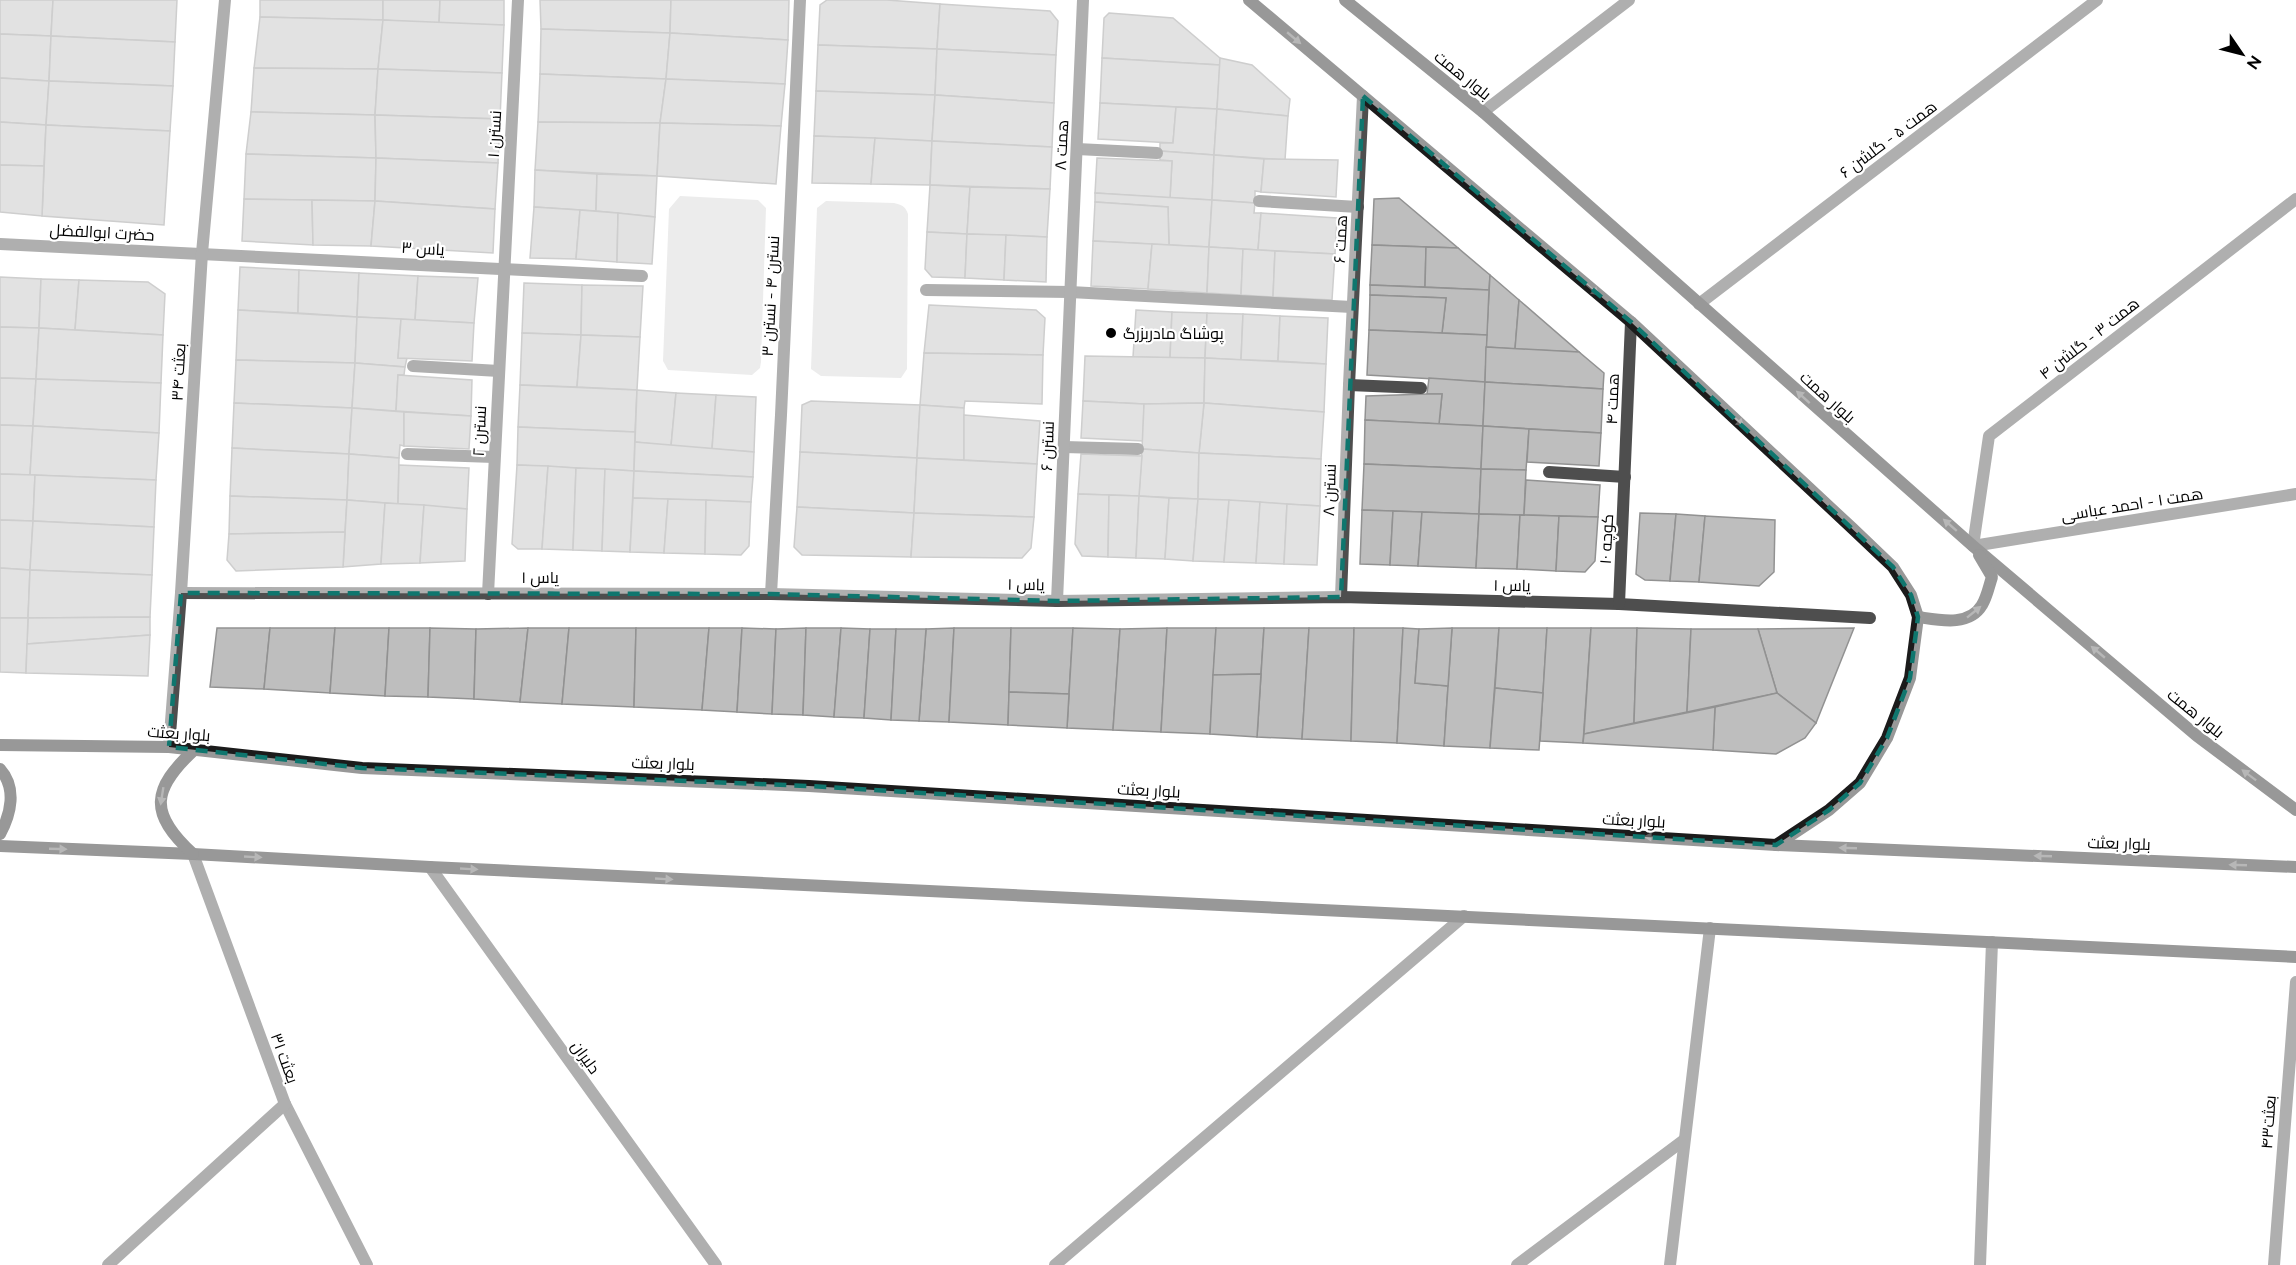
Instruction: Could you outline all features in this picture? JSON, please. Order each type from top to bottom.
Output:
[{"type":"main road","points":[[1249,0],[1631,322],[1893,567],[1911,595],[1918,617],[1910,678],[1887,738],[1860,783],[1828,810],[1776,845]]},
{"type":"main road","name":"بلوار همت","points":[[1345,0],[1482,112],[1973,546],[2197,736],[2296,810]]},
{"type":"main road","points":[[1918,617],[1950,621],[1967,618],[1981,607],[1992,577],[1973,546]]},
{"type":"main road","name":"بلوار بعثت","points":[[0,745],[169,747],[362,768],[821,786],[1776,845],[2296,867]]},
{"type":"main road","points":[[193,854],[177,839],[159,804],[163,786],[176,767],[194,750]]},
{"type":"main road","points":[[0,769],[6,776],[11,795],[9,816],[0,834]]},
{"type":"main road","points":[[0,846],[2296,957]]},
{"type":"street","name":"بعثت ۳۴","points":[[169,747],[202,253],[225,0]]},
{"type":"street","name":"نسترن ۱","points":[[504,269],[518,0]]},
{"type":"street","name":"نسترن ۴ - نسترن ۳","points":[[771,594],[800,0]]},
{"type":"street","name":"همت ۸","points":[[1070,292],[1083,0]]},
{"type":"street","points":[[1482,112],[1629,0]]},
{"type":"street","name":"همت ۵ - گلشن ۶","points":[[1699,304],[2097,0]]},
{"type":"street","name":"همت ۶","points":[[1349,385],[1363,96]]},
{"type":"street","points":[[1077,149],[1157,153]]},
{"type":"street","name":"همت ۳ - گلشن ۴","points":[[1973,546],[1989,436],[2296,199]]},
{"type":"street","points":[[1259,201],[1358,207]]},
{"type":"street","name":"حضرت ابوالفضل","points":[[0,244],[202,253]]},
{"type":"street","name":"یاس ۳","points":[[202,253],[642,276]]},
{"type":"street","name":"نسترن ۲","points":[[488,594],[504,269]]},
{"type":"street","points":[[927,290],[1070,292],[1352,307]]},
{"type":"street","name":"نسترن ۶","points":[[1057,602],[1070,292]]},
{"type":"street","name":"همت ۴","points":[[1626,477],[1631,322]]},
{"type":"street","points":[[413,366],[499,371]]},
{"type":"street","points":[[1349,385],[1421,388]]},
{"type":"street","name":"نسترن ۸","points":[[1341,597],[1349,385]]},
{"type":"street","points":[[1064,447],[1138,449]]},
{"type":"street","points":[[407,454],[494,457]]},
{"type":"street","points":[[1549,472],[1626,477]]},
{"type":"street","name":"کوچه ۱۰","points":[[1619,604],[1626,477]]},
{"type":"street","name":"همت ۱ - احمد عباسی","points":[[1973,546],[2296,494]]},
{"type":"street","name":"یاس ۱","points":[[181,593],[771,594],[1057,602],[1341,597],[1619,604],[1870,618]]},
{"type":"street","name":"بعثت ۳۱","points":[[193,854],[285,1104],[368,1265]]},
{"type":"street","name":"دلیران","points":[[429,867],[716,1265]]},
{"type":"street","points":[[1055,1265],[1464,916]]},
{"type":"street","points":[[1670,1265],[1710,928]]},
{"type":"street","points":[[1980,1265],[1992,942]]},
{"type":"street","name":"بعثت۴۳","points":[[2274,1265],[2296,982]]},
{"type":"street","points":[[108,1265],[285,1104]]},
{"type":"street","points":[[1517,1265],[1684,1140]]},
{"type":"highlighted area","points":[[1363,96],[1631,322],[1893,567],[1911,595],[1918,617],[1910,678],[1887,738],[1860,783],[1829,810],[1776,845],[809,786],[362,768],[169,747],[181,593],[771,594],[1057,601],[1341,597]]},
{"type":"shaded area","points":[[680,196],[758,200],[766,208],[761,362],[760,368],[752,375],[668,370],[663,361],[669,209]]},
{"type":"shaded area","points":[[826,201],[894,203],[903,206],[907,211],[907,369],[901,378],[821,376],[811,369],[817,208]]},
{"type":"building","points":[[0,0],[53,0],[51,36],[0,34]]},
{"type":"building","points":[[53,0],[177,0],[175,42],[51,36]]},
{"type":"building","points":[[260,0],[383,0],[383,20],[260,17]]},
{"type":"building","points":[[383,0],[440,0],[439,24],[383,20]]},
{"type":"building","points":[[440,0],[504,0],[504,25],[439,24]]},
{"type":"building","points":[[540,0],[671,0],[670,33],[541,29]]},
{"type":"building","points":[[671,0],[789,0],[788,40],[670,33]]},
{"type":"building","points":[[827,0],[887,0],[940,4],[937,49],[818,45],[820,5]]},
{"type":"building","points":[[940,4],[1050,11],[1058,21],[1056,55],[937,49]]},
{"type":"building","points":[[1109,13],[1173,18],[1220,58],[1220,65],[1102,58],[1104,18]]},
{"type":"building","points":[[260,17],[383,20],[378,69],[254,68]]},
{"type":"building","points":[[383,20],[504,25],[502,73],[378,69]]},
{"type":"building","points":[[541,29],[670,33],[666,79],[540,74]]},
{"type":"building","points":[[670,33],[788,40],[785,84],[666,79]]},
{"type":"building","points":[[0,34],[51,36],[49,81],[0,78]]},
{"type":"building","points":[[51,36],[175,42],[173,86],[49,81]]},
{"type":"building","points":[[818,45],[937,49],[935,95],[816,91]]},
{"type":"building","points":[[937,49],[1056,55],[1054,103],[935,95]]},
{"type":"building","points":[[1102,58],[1220,65],[1217,109],[1100,103]]},
{"type":"building","points":[[1220,58],[1252,65],[1290,99],[1288,116],[1217,109]]},
{"type":"building","points":[[254,68],[378,69],[375,115],[251,112]]},
{"type":"building","points":[[378,69],[502,73],[500,119],[375,115]]},
{"type":"building","points":[[540,74],[666,79],[660,123],[538,122]]},
{"type":"building","points":[[0,78],[49,81],[46,125],[0,122]]},
{"type":"building","points":[[666,79],[785,84],[781,126],[660,123]]},
{"type":"building","points":[[49,81],[173,86],[170,131],[46,125]]},
{"type":"building","points":[[816,91],[935,95],[932,141],[814,136]]},
{"type":"building","points":[[935,95],[1054,103],[1052,147],[932,141]]},
{"type":"building","points":[[1100,103],[1176,107],[1173,143],[1098,139]]},
{"type":"building","points":[[1176,107],[1217,109],[1214,155],[1160,151],[1160,143],[1173,143]]},
{"type":"building","points":[[1217,109],[1288,116],[1285,160],[1214,155]]},
{"type":"building","points":[[251,112],[375,115],[376,158],[246,154]]},
{"type":"building","points":[[375,115],[500,119],[498,163],[376,158]]},
{"type":"building","points":[[0,122],[46,125],[44,166],[0,165]]},
{"type":"building","points":[[538,122],[660,123],[657,176],[535,170]]},
{"type":"building","points":[[660,123],[781,126],[776,184],[657,176]]},
{"type":"building","points":[[46,125],[170,131],[164,225],[42,216]]},
{"type":"building","points":[[814,136],[875,138],[871,184],[812,183]]},
{"type":"building","points":[[875,138],[932,141],[930,185],[871,184]]},
{"type":"building","points":[[932,141],[1052,147],[1050,189],[930,185]]},
{"type":"building","points":[[1160,151],[1214,155],[1212,200],[1170,198],[1172,161],[1160,160]]},
{"type":"building","points":[[246,154],[376,158],[375,201],[244,199]]},
{"type":"building","points":[[1214,155],[1264,159],[1261,192],[1255,191],[1255,203],[1212,200]]},
{"type":"building","points":[[376,158],[498,163],[495,209],[375,201]]},
{"type":"building","points":[[1097,158],[1172,161],[1170,198],[1095,193]]},
{"type":"building","points":[[1264,159],[1338,160],[1336,197],[1261,192]]},
{"type":"building","points":[[0,165],[44,166],[42,216],[0,212]]},
{"type":"building","points":[[535,170],[597,174],[596,211],[534,207]]},
{"type":"building","points":[[597,174],[657,176],[655,217],[596,211]]},
{"type":"building","points":[[930,185],[970,187],[967,234],[927,232]]},
{"type":"building","points":[[970,187],[1050,189],[1047,237],[967,234]]},
{"type":"building","points":[[1095,193],[1212,200],[1209,247],[1169,245],[1168,207],[1095,202]]},
{"type":"building","points":[[1399,198],[1458,248],[1372,245],[1374,199]]},
{"type":"building","points":[[244,199],[312,200],[313,245],[242,241]]},
{"type":"building","points":[[312,200],[375,201],[371,246],[313,245]]},
{"type":"building","points":[[1212,200],[1255,203],[1254,213],[1261,213],[1258,250],[1209,247]]},
{"type":"building","points":[[375,201],[495,209],[493,253],[371,246]]},
{"type":"building","points":[[1095,202],[1168,207],[1169,245],[1093,241]]},
{"type":"building","points":[[534,207],[580,210],[576,259],[530,258]]},
{"type":"building","points":[[580,210],[618,213],[617,262],[576,259]]},
{"type":"building","points":[[618,213],[655,217],[652,264],[617,262]]},
{"type":"building","points":[[1261,213],[1337,218],[1335,254],[1258,250]]},
{"type":"building","points":[[927,232],[967,234],[965,278],[932,277],[925,269]]},
{"type":"building","points":[[967,234],[1006,235],[1004,280],[965,278]]},
{"type":"building","points":[[1006,235],[1047,237],[1046,282],[1004,280]]},
{"type":"building","points":[[1093,241],[1152,244],[1148,289],[1091,286]]},
{"type":"building","points":[[1152,244],[1209,247],[1207,293],[1148,289]]},
{"type":"building","points":[[1372,245],[1426,247],[1425,287],[1370,285]]},
{"type":"building","points":[[1209,247],[1243,249],[1241,295],[1207,293]]},
{"type":"building","points":[[1426,247],[1458,248],[1490,275],[1489,290],[1425,287]]},
{"type":"building","points":[[1243,249],[1275,251],[1273,297],[1241,295]]},
{"type":"building","points":[[1275,251],[1335,254],[1332,300],[1273,297]]},
{"type":"building","points":[[240,267],[299,270],[298,313],[238,310]]},
{"type":"building","points":[[299,270],[359,273],[357,317],[298,313]]},
{"type":"building","points":[[359,273],[418,276],[415,320],[357,317]]},
{"type":"building","points":[[1490,275],[1519,300],[1515,349],[1486,347]]},
{"type":"building","points":[[418,276],[478,278],[474,323],[415,320]]},
{"type":"building","points":[[0,277],[41,279],[39,328],[0,327]]},
{"type":"building","points":[[41,279],[79,280],[75,330],[39,328]]},
{"type":"building","points":[[79,280],[148,282],[165,294],[163,335],[75,330]]},
{"type":"building","points":[[524,283],[582,285],[581,335],[522,333]]},
{"type":"building","points":[[582,285],[643,286],[640,337],[581,335]]},
{"type":"building","points":[[1370,285],[1489,290],[1487,335],[1442,333],[1446,298],[1370,295]]},
{"type":"building","points":[[1370,295],[1446,298],[1442,333],[1369,330]]},
{"type":"building","points":[[1519,300],[1579,352],[1515,349]]},
{"type":"building","points":[[929,305],[1036,310],[1045,318],[1043,355],[924,353]]},
{"type":"building","points":[[238,310],[357,317],[355,363],[236,360]]},
{"type":"building","points":[[1136,310],[1172,312],[1170,358],[1133,357]]},
{"type":"building","points":[[1172,312],[1207,313],[1205,358],[1170,358]]},
{"type":"building","points":[[1207,313],[1243,314],[1241,360],[1205,358]]},
{"type":"building","points":[[1243,314],[1280,316],[1278,361],[1241,360]]},
{"type":"building","points":[[1280,316],[1328,318],[1326,364],[1278,361]]},
{"type":"building","points":[[357,317],[401,319],[398,358],[407,358],[405,367],[355,363]]},
{"type":"building","points":[[401,319],[474,323],[472,361],[398,358]]},
{"type":"building","points":[[0,327],[39,328],[36,379],[0,378]]},
{"type":"building","points":[[39,328],[163,335],[161,383],[36,379]]},
{"type":"building","points":[[1369,330],[1487,335],[1485,382],[1367,375]]},
{"type":"building","points":[[522,333],[581,335],[577,387],[520,385]]},
{"type":"building","points":[[581,335],[640,337],[637,390],[577,387]]},
{"type":"building","points":[[1486,347],[1579,352],[1604,373],[1603,389],[1485,382]]},
{"type":"building","points":[[924,353],[1043,355],[1042,404],[965,401],[964,408],[920,405]]},
{"type":"building","points":[[1085,356],[1205,358],[1204,403],[1144,404],[1083,401]]},
{"type":"building","points":[[1205,358],[1326,364],[1324,412],[1204,403]]},
{"type":"building","points":[[236,360],[355,363],[352,408],[234,403]]},
{"type":"building","points":[[355,363],[405,367],[404,375],[398,375],[396,411],[352,408]]},
{"type":"building","points":[[398,375],[472,380],[471,416],[396,411]]},
{"type":"building","points":[[0,378],[36,379],[33,426],[0,425]]},
{"type":"building","points":[[1429,378],[1485,382],[1483,426],[1439,424],[1442,394],[1427,394]]},
{"type":"building","points":[[36,379],[161,383],[159,433],[33,426]]},
{"type":"building","points":[[1485,382],[1603,389],[1601,433],[1483,426]]},
{"type":"building","points":[[520,385],[637,390],[635,432],[518,427]]},
{"type":"building","points":[[637,390],[676,393],[671,446],[635,442]]},
{"type":"building","points":[[676,393],[716,395],[712,449],[671,446]]},
{"type":"building","points":[[1442,394],[1439,424],[1365,420],[1366,396]]},
{"type":"building","points":[[716,395],[756,397],[754,452],[712,449]]},
{"type":"building","points":[[811,401],[920,405],[917,458],[800,452],[802,405]]},
{"type":"building","points":[[1083,401],[1144,404],[1143,441],[1081,438]]},
{"type":"building","points":[[234,403],[352,408],[349,454],[232,448]]},
{"type":"building","points":[[1204,403],[1324,412],[1321,459],[1199,453]]},
{"type":"building","points":[[1204,403],[1199,453],[1142,449],[1144,404]]},
{"type":"building","points":[[920,405],[964,408],[964,460],[917,458]]},
{"type":"building","points":[[352,408],[404,412],[404,446],[400,445],[399,458],[349,454]]},
{"type":"building","points":[[404,412],[471,416],[469,449],[404,446]]},
{"type":"building","points":[[964,415],[1040,421],[1037,464],[964,460]]},
{"type":"building","points":[[1365,420],[1483,426],[1481,469],[1364,464]]},
{"type":"building","points":[[0,425],[33,426],[30,475],[0,474]]},
{"type":"building","points":[[33,426],[159,433],[156,480],[30,475]]},
{"type":"building","points":[[1483,426],[1529,429],[1526,470],[1481,469]]},
{"type":"building","points":[[518,427],[635,432],[634,471],[517,465]]},
{"type":"building","points":[[1529,429],[1601,433],[1599,466],[1527,462]]},
{"type":"building","points":[[635,442],[754,452],[753,477],[634,471]]},
{"type":"building","points":[[232,448],[349,454],[347,500],[230,496]]},
{"type":"building","points":[[1142,449],[1199,453],[1198,499],[1139,496]]},
{"type":"building","points":[[800,452],[917,458],[914,513],[797,507]]},
{"type":"building","points":[[1199,453],[1321,459],[1320,506],[1198,499]]},
{"type":"building","points":[[349,454],[399,458],[398,504],[347,500]]},
{"type":"building","points":[[1081,454],[1142,456],[1139,496],[1078,494]]},
{"type":"building","points":[[917,458],[1037,464],[1034,517],[914,513]]},
{"type":"building","points":[[1364,464],[1481,469],[1479,514],[1362,510]]},
{"type":"building","points":[[399,465],[469,468],[467,509],[398,504]]},
{"type":"building","points":[[517,465],[548,466],[542,549],[518,549],[512,544]]},
{"type":"building","points":[[548,466],[576,468],[573,550],[542,549]]},
{"type":"building","points":[[576,468],[605,469],[602,551],[573,550]]},
{"type":"building","points":[[605,469],[634,471],[630,552],[602,551]]},
{"type":"building","points":[[1481,469],[1526,470],[1524,515],[1479,514]]},
{"type":"building","points":[[634,471],[753,477],[751,502],[633,498]]},
{"type":"building","points":[[0,474],[35,475],[33,521],[0,520]]},
{"type":"building","points":[[35,475],[156,480],[154,527],[33,521]]},
{"type":"building","points":[[1526,480],[1600,485],[1598,517],[1524,515]]},
{"type":"building","points":[[1078,494],[1109,495],[1108,557],[1082,556],[1075,544]]},
{"type":"building","points":[[1109,495],[1139,496],[1136,558],[1108,557]]},
{"type":"building","points":[[230,496],[347,500],[345,532],[229,534]]},
{"type":"building","points":[[1139,496],[1169,498],[1165,559],[1136,558]]},
{"type":"building","points":[[633,498],[668,499],[664,553],[630,552]]},
{"type":"building","points":[[1169,498],[1198,499],[1193,561],[1165,559]]},
{"type":"building","points":[[668,499],[706,500],[705,554],[664,553]]},
{"type":"building","points":[[1198,499],[1229,500],[1224,562],[1193,561]]},
{"type":"building","points":[[347,500],[385,503],[381,564],[343,567]]},
{"type":"building","points":[[706,500],[751,502],[749,546],[741,555],[705,554]]},
{"type":"building","points":[[1229,500],[1260,502],[1256,563],[1224,562]]},
{"type":"building","points":[[1260,502],[1287,504],[1284,564],[1256,563]]},
{"type":"building","points":[[385,503],[424,505],[420,563],[381,564]]},
{"type":"building","points":[[1287,504],[1320,506],[1317,565],[1284,564]]},
{"type":"building","points":[[424,505],[467,509],[465,561],[420,563]]},
{"type":"building","points":[[797,507],[914,513],[911,557],[802,555],[794,547]]},
{"type":"building","points":[[1362,510],[1393,511],[1390,565],[1360,564]]},
{"type":"building","points":[[1393,511],[1422,512],[1418,566],[1390,565]]},
{"type":"building","points":[[1422,512],[1479,514],[1476,568],[1418,566]]},
{"type":"building","points":[[914,513],[1034,517],[1031,548],[1022,558],[911,557]]},
{"type":"building","points":[[1640,513],[1676,514],[1670,581],[1645,580],[1636,574]]},
{"type":"building","points":[[1479,514],[1520,515],[1517,569],[1476,568]]},
{"type":"building","points":[[1676,514],[1705,516],[1699,582],[1670,581]]},
{"type":"building","points":[[1520,515],[1559,516],[1556,571],[1517,569]]},
{"type":"building","points":[[1559,516],[1598,517],[1595,561],[1585,572],[1556,571]]},
{"type":"building","points":[[1705,516],[1775,520],[1774,572],[1759,586],[1699,582]]},
{"type":"building","points":[[0,520],[33,521],[30,570],[0,568]]},
{"type":"building","points":[[33,521],[154,527],[152,575],[30,570]]},
{"type":"building","points":[[345,532],[343,567],[236,571],[227,560],[229,534]]},
{"type":"building","points":[[0,568],[30,570],[28,618],[0,618]]},
{"type":"building","points":[[30,570],[152,575],[150,617],[28,618]]},
{"type":"building","points":[[150,617],[150,635],[27,644],[28,618]]},
{"type":"building","points":[[0,618],[28,618],[26,673],[0,672]]},
{"type":"building","points":[[217,628],[270,628],[264,689],[210,687]]},
{"type":"building","points":[[270,628],[335,628],[330,693],[264,689]]},
{"type":"building","points":[[335,628],[389,628],[385,696],[330,693]]},
{"type":"building","points":[[389,628],[430,628],[428,697],[385,696]]},
{"type":"building","points":[[430,628],[476,629],[474,699],[428,697]]},
{"type":"building","points":[[528,628],[520,702],[474,699],[476,629]]},
{"type":"building","points":[[528,628],[569,628],[562,704],[520,702]]},
{"type":"building","points":[[569,628],[636,628],[634,707],[562,704]]},
{"type":"building","points":[[636,628],[709,628],[702,710],[634,707]]},
{"type":"building","points":[[709,628],[742,628],[737,712],[702,710]]},
{"type":"building","points":[[742,628],[776,629],[772,714],[737,712]]},
{"type":"building","points":[[806,628],[803,715],[772,714],[776,629]]},
{"type":"building","points":[[806,628],[841,628],[834,717],[803,715]]},
{"type":"building","points":[[841,628],[870,629],[864,718],[834,717]]},
{"type":"building","points":[[954,628],[949,722],[919,721],[926,629]]},
{"type":"building","points":[[954,628],[1011,628],[1008,725],[949,722]]},
{"type":"building","points":[[1011,628],[1073,628],[1069,694],[1009,692]]},
{"type":"building","points":[[1073,628],[1120,629],[1113,730],[1067,728]]},
{"type":"building","points":[[1167,628],[1161,732],[1113,730],[1120,629]]},
{"type":"building","points":[[1167,628],[1216,628],[1210,734],[1161,732]]},
{"type":"building","points":[[1216,628],[1264,628],[1261,674],[1213,675]]},
{"type":"building","points":[[1264,628],[1309,628],[1302,739],[1257,737]]},
{"type":"building","points":[[1309,628],[1354,628],[1351,741],[1302,739]]},
{"type":"building","points":[[1354,628],[1403,628],[1397,743],[1351,741]]},
{"type":"building","points":[[1403,628],[1419,629],[1415,683],[1448,686],[1444,746],[1397,743]]},
{"type":"building","points":[[1452,628],[1499,628],[1490,748],[1444,746]]},
{"type":"building","points":[[1452,628],[1448,686],[1415,683],[1419,629]]},
{"type":"building","points":[[1499,628],[1547,628],[1543,693],[1495,688]]},
{"type":"building","points":[[1547,628],[1591,628],[1583,743],[1540,741]]},
{"type":"building","points":[[1591,628],[1637,628],[1634,723],[1584,734]]},
{"type":"building","points":[[1637,628],[1691,629],[1687,712],[1634,723]]},
{"type":"building","points":[[1854,628],[1816,723],[1777,693],[1758,629]]},
{"type":"building","points":[[870,629],[896,629],[891,720],[864,718]]},
{"type":"building","points":[[896,629],[926,629],[919,721],[891,720]]},
{"type":"building","points":[[1691,629],[1758,629],[1777,693],[1687,712]]},
{"type":"building","points":[[150,635],[148,676],[26,673],[27,644]]},
{"type":"building","points":[[1261,674],[1257,737],[1210,734],[1213,675]]},
{"type":"building","points":[[1495,688],[1543,693],[1539,750],[1490,748]]},
{"type":"building","points":[[1009,692],[1069,694],[1067,728],[1008,725]]},
{"type":"building","points":[[1777,693],[1816,723],[1805,738],[1776,754],[1713,750],[1715,707]]},
{"type":"building","points":[[1715,707],[1713,750],[1583,743],[1584,734]]},
{"type":"place","name":"پوشاگ مادربزرگ","points":[[1111,333]]}]
